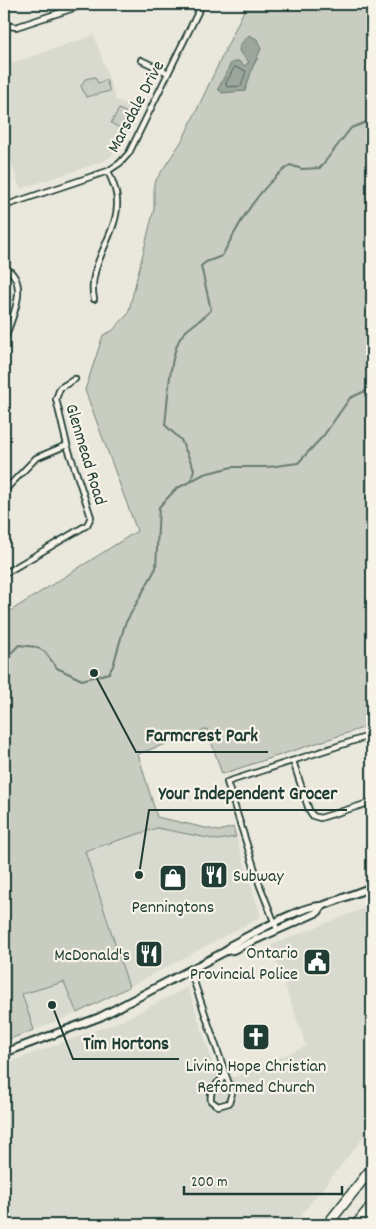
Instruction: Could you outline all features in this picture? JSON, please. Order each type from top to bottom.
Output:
[{"type":"highway","points":[[327,1225],[372,1168]]},
{"type":"highway","points":[[356,1225],[372,1205]]},
{"type":"main road","points":[[4,1053],[100,1017],[226,951],[233,950],[276,926],[318,912],[322,906],[372,887]]},
{"type":"street","points":[[4,25],[16,28],[86,4]]},
{"type":"street","name":"Marsdale Drive","points":[[4,206],[108,170],[120,163],[128,153],[202,4]]},
{"type":"street","points":[[141,60],[168,73]]},
{"type":"street","points":[[94,299],[93,280],[117,208],[115,189],[108,170]]},
{"type":"street","points":[[4,267],[14,273],[18,283],[19,297],[4,341]]},
{"type":"street","name":"Glenmead Road","points":[[4,574],[87,525],[91,517],[67,444],[56,399],[60,388],[75,379]]},
{"type":"street","points":[[4,491],[36,458],[67,444]]},
{"type":"street","points":[[276,926],[228,782],[372,735]]},
{"type":"street","points":[[293,761],[309,810],[313,816],[320,818],[372,802]]},
{"type":"street","points":[[190,970],[226,1076],[231,1099],[224,1106],[218,1106],[211,1101],[210,1094],[212,1089],[226,1076]]},
{"type":"shaded area","points":[[247,4],[372,4],[372,725],[222,774],[207,729],[138,754],[157,817],[219,831],[233,827],[236,837],[218,840],[157,828],[85,851],[129,987],[77,1013],[64,982],[22,994],[34,1030],[4,1041],[4,615],[137,531],[85,390],[103,335],[112,331],[128,314],[154,209],[154,183],[183,139]],"holes":[[[258,58],[253,66],[245,91],[236,91],[238,61],[245,66],[249,61]]]},
{"type":"shaded area","points":[[94,35],[116,100],[140,110],[120,148],[105,161],[20,189],[4,140],[4,66]]},
{"type":"shaded area","points":[[95,77],[98,83],[106,80],[110,91],[86,97],[81,86],[85,79]]},
{"type":"shaded area","points":[[119,109],[129,114],[121,129],[111,123]]},
{"type":"shaded area","points":[[157,828],[218,840],[236,837],[261,917],[129,987],[84,851]]},
{"type":"shaded area","points":[[372,905],[372,1127],[293,1225],[12,1225],[9,1191],[4,1193],[4,1064],[123,1020],[188,987],[216,1073],[235,1077],[306,1046],[271,945]]},
{"type":"shaded area","points":[[64,982],[77,1013],[34,1030],[22,994]]},
{"type":"shaded area","points":[[8,1191],[12,1225],[4,1225],[4,1193]]},
{"type":"water","points":[[249,35],[257,39],[261,49],[245,91],[222,93],[218,89],[231,63],[238,61],[245,66],[249,62],[239,51],[240,45]]},
{"type":"waterway","points":[[191,482],[194,469],[181,440],[165,425],[172,363],[179,340],[184,333],[211,310],[201,266],[222,256],[251,206],[268,184],[279,174],[290,165],[302,169],[320,168],[351,128],[372,120]]},
{"type":"waterway","points":[[4,660],[19,645],[36,647],[45,652],[57,668],[82,680],[109,673],[113,666],[125,624],[156,568],[159,507],[176,489],[204,474],[232,467],[268,467],[298,463],[324,435],[350,398],[372,388]]},
{"type":"place","name":"Farmcrest Park","points":[[94,673]]},
{"type":"place","name":"Your Independent Grocer","points":[[139,875]]},
{"type":"place","name":"Subway","points":[[214,875]]},
{"type":"place","name":"Penningtons","points":[[173,878]]},
{"type":"place","name":"McDonald's","points":[[149,954]]},
{"type":"place","name":"Ontario Provincial Police","points":[[317,962]]},
{"type":"place","name":"Tim Hortons","points":[[52,1005]]},
{"type":"place","name":"Living Hope Christian Reformed Church","points":[[256,1037]]}]
